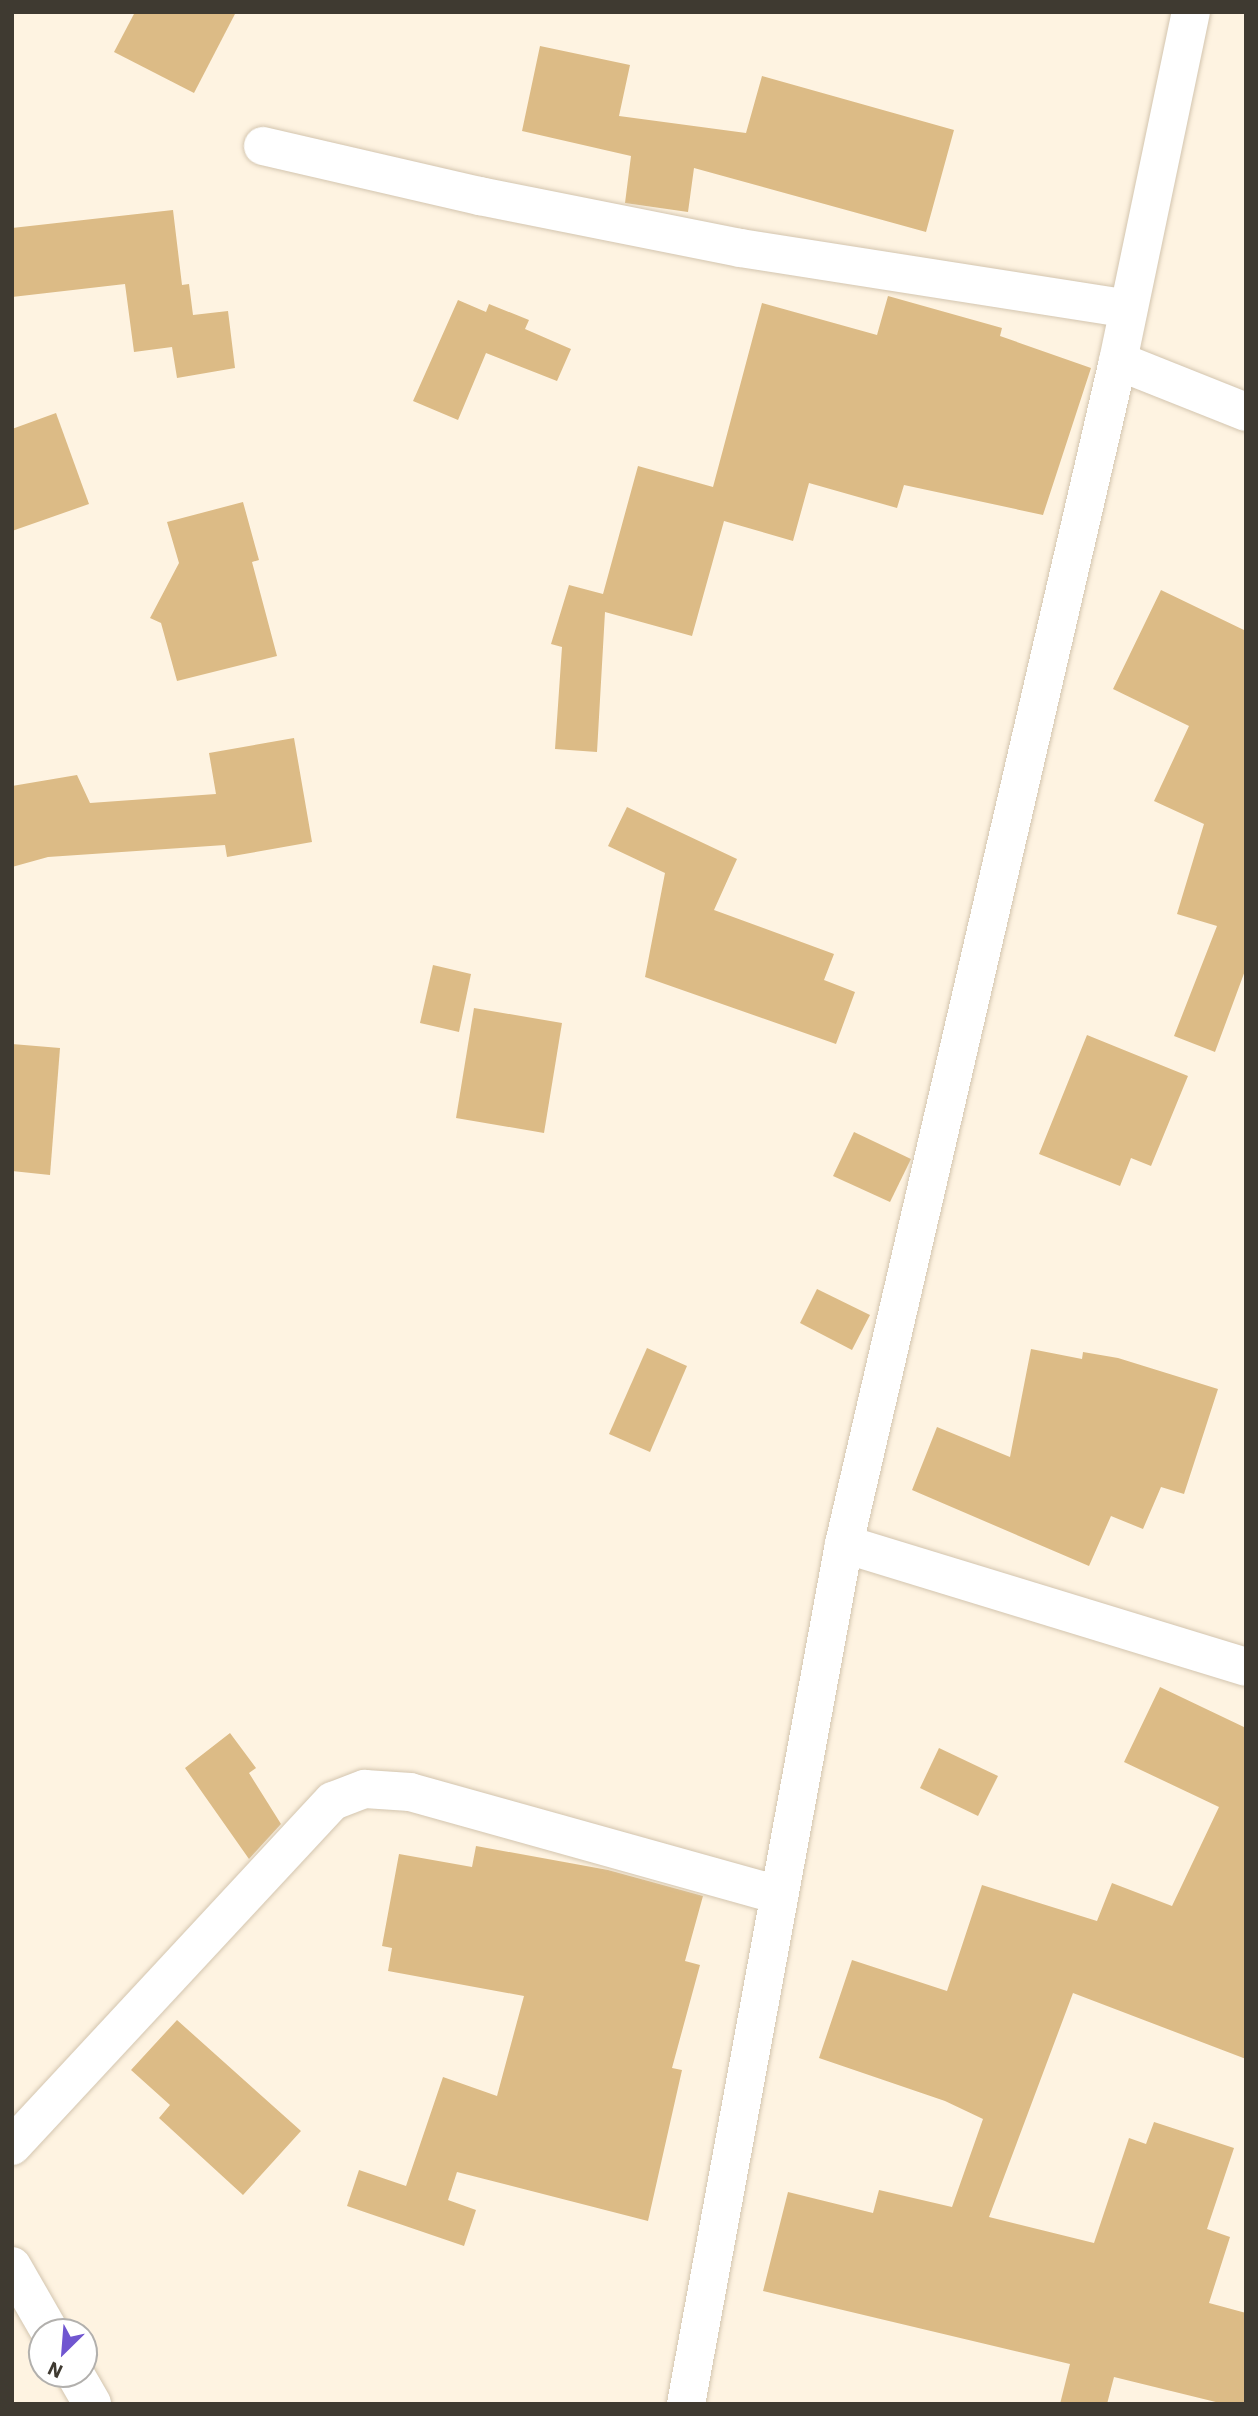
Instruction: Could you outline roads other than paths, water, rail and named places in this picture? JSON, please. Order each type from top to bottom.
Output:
[{"type":"street","points":[[686,2404],[844,1544],[1118,361],[1191,12]]},
{"type":"street","points":[[263,146],[480,196],[740,248],[1128,309]]},
{"type":"street","points":[[1118,361],[1246,412]]},
{"type":"street","points":[[844,1544],[1246,1667]]},
{"type":"street","points":[[12,2146],[333,1801],[365,1789],[410,1792],[779,1895]]},
{"type":"street","points":[[12,2266],[42,2318]]},
{"type":"street","points":[[83,2388],[92,2404]]}]
